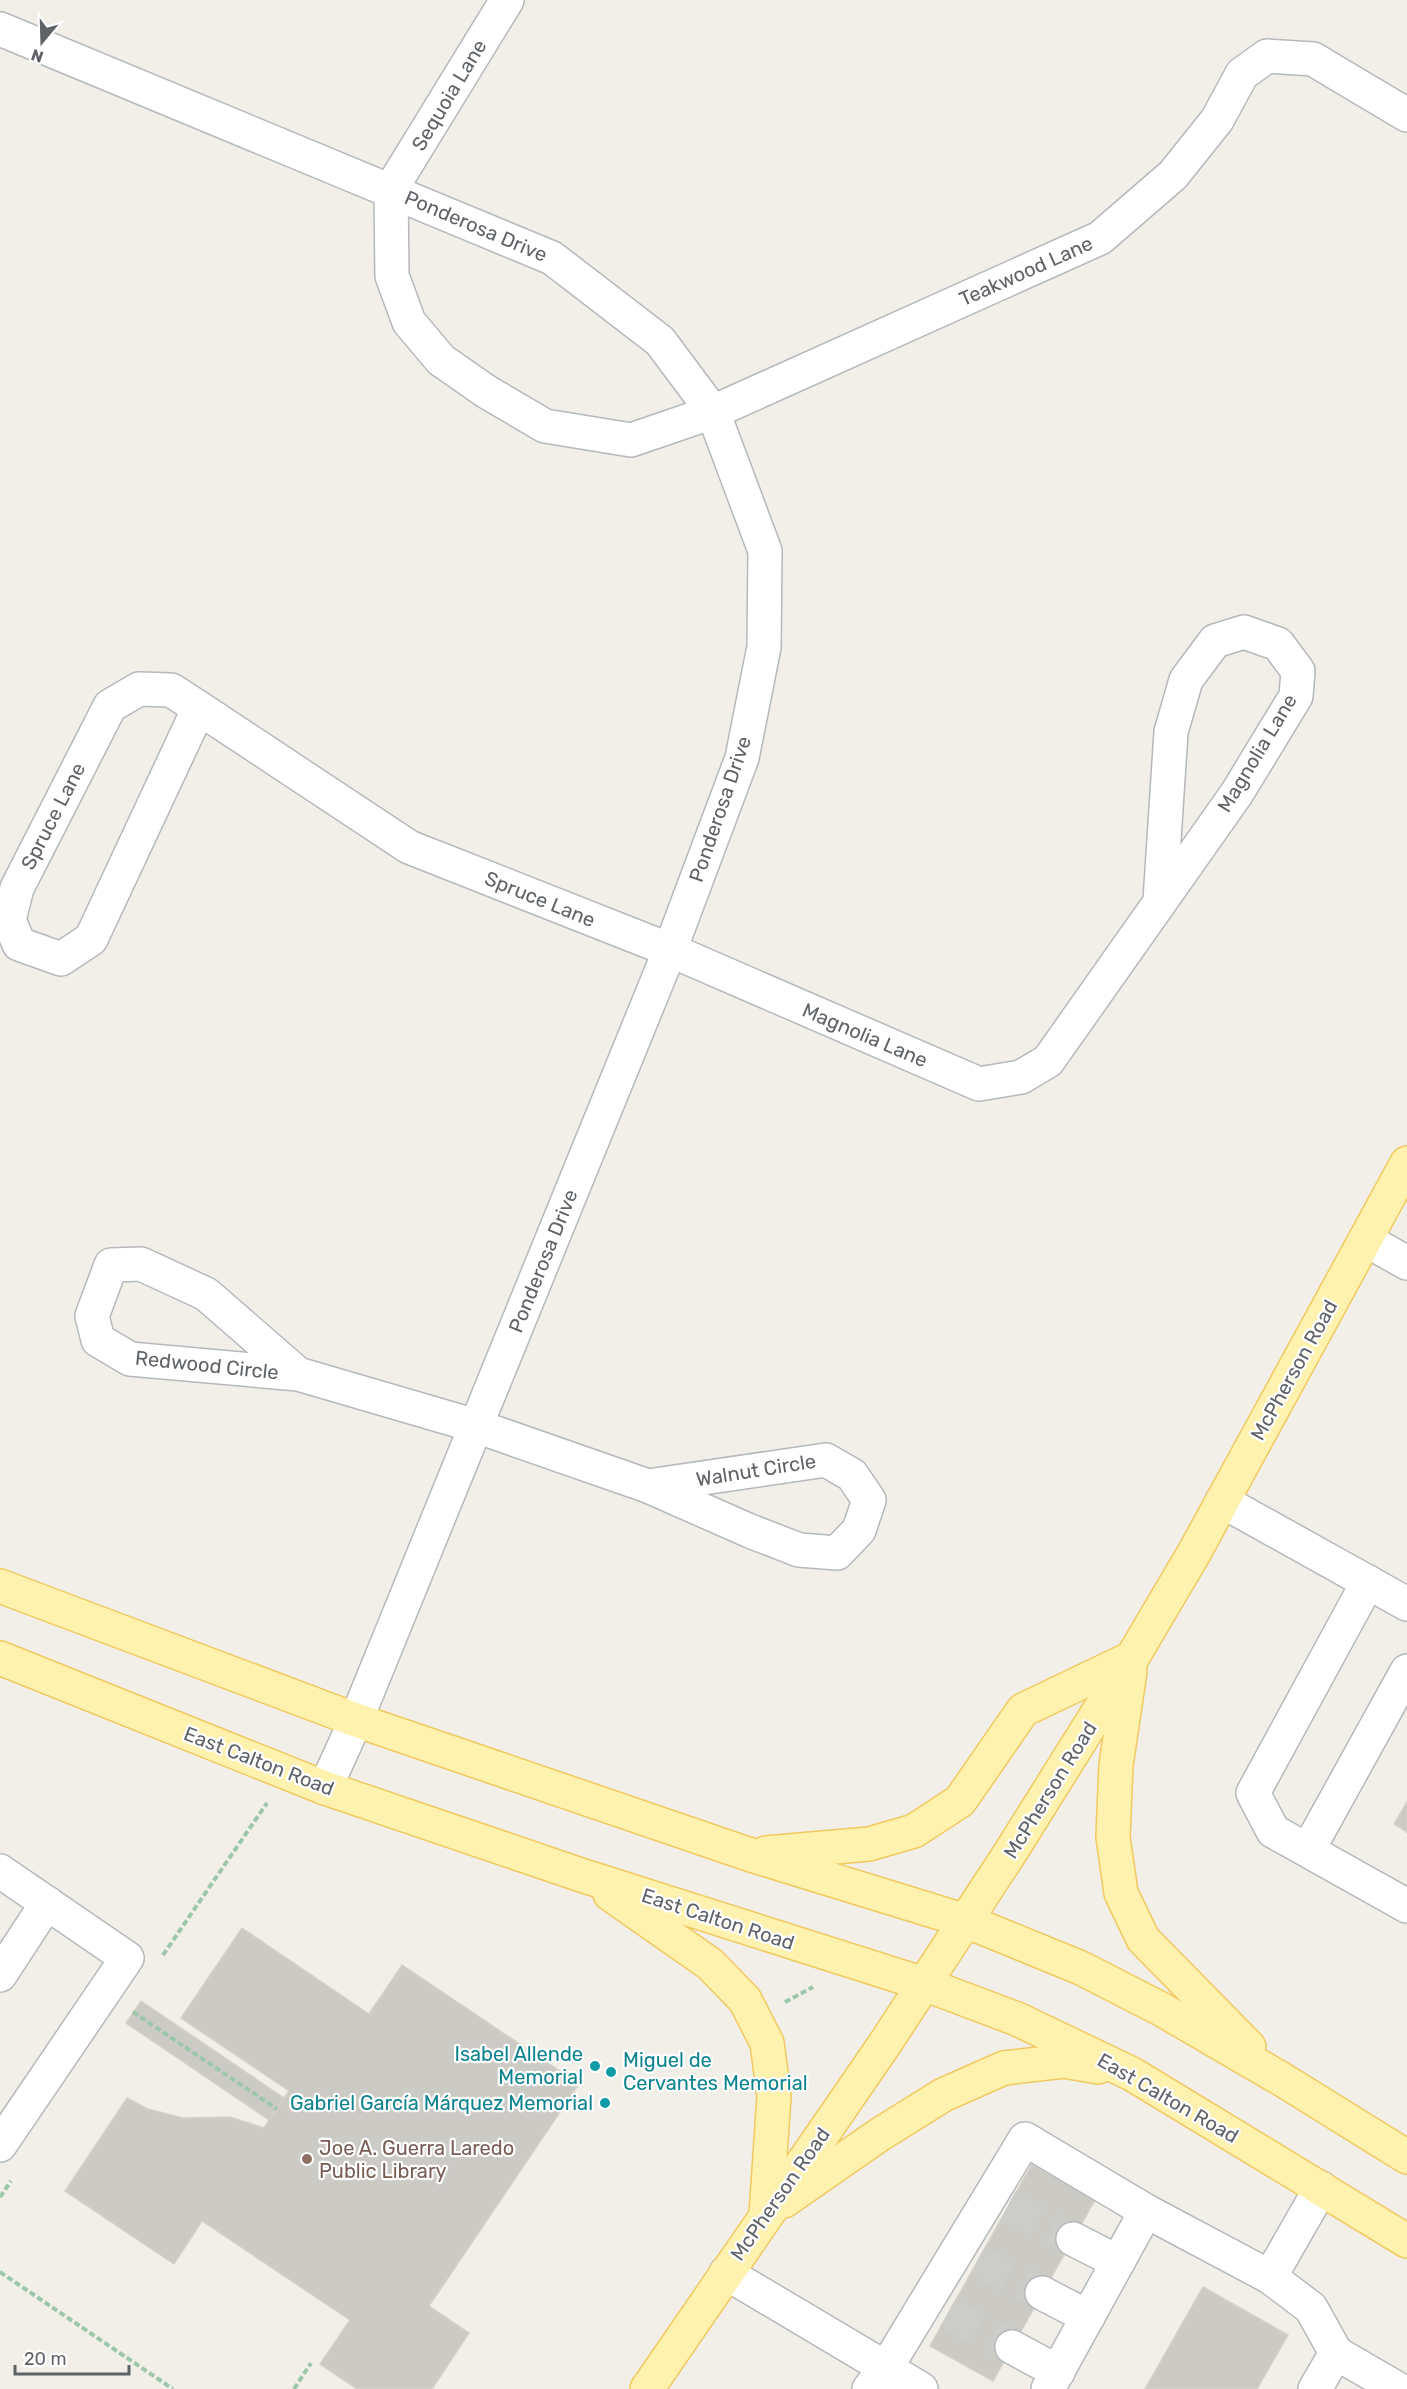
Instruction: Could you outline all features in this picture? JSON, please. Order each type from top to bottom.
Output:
[{"type":"main road","name":"McPherson Road","points":[[647,2389],[884,2045],[966,1921],[1132,1658],[1222,1501],[1407,1163]]},
{"type":"main road","points":[[0,1586],[356,1720],[748,1854],[966,1921],[1082,1968],[1161,2009],[1283,2080],[1407,2157]]},
{"type":"main road","name":"East Calton Road","points":[[0,1658],[325,1788],[584,1876],[924,1984],[1017,2019],[1132,2074],[1407,2241]]},
{"type":"main road","points":[[748,1854],[869,1844],[914,1831],[960,1801],[1023,1710],[1132,1658]]},
{"type":"main road","points":[[1132,1658],[1116,1765],[1114,1806],[1113,1837],[1121,1893],[1143,1939],[1180,1979],[1283,2080]]},
{"type":"main road","points":[[584,1876],[710,1964],[745,2000],[767,2043],[774,2096],[766,2214]]},
{"type":"main road","points":[[766,2214],[879,2135],[942,2095],[1004,2068],[1064,2061],[1132,2074]]},
{"type":"street","name":"Sequoia Lane","points":[[391,189],[507,0]]},
{"type":"street","name":"Ponderosa Drive","points":[[0,28],[552,258],[660,341],[713,412],[765,551],[764,647],[742,758],[670,950],[356,1720],[325,1788]]},
{"type":"street","name":"Teakwood Lane","points":[[391,189],[392,276],[409,322],[441,360],[487,392],[545,426],[631,440],[713,412],[1100,238],[1173,176],[1218,120],[1242,74],[1267,56],[1313,59],[1407,114]]},
{"type":"street","name":"Magnolia Lane","points":[[670,950],[979,1084],[1021,1077],[1048,1061],[1237,793],[1296,696],[1298,671],[1278,644],[1244,632],[1215,641],[1186,680],[1171,732],[1160,901]]},
{"type":"street","name":"Spruce Lane","points":[[199,708],[91,939],[61,959],[19,944],[9,920],[17,888],[110,706],[140,689],[171,690],[199,708],[409,847],[670,950]]},
{"type":"street","points":[[1366,1240],[1407,1263]]},
{"type":"street","name":"Redwood Circle","points":[[298,1374],[206,1294],[141,1264],[111,1264],[92,1316],[98,1340],[130,1359],[298,1374],[476,1426]]},
{"type":"street","name":"Walnut Circle","points":[[476,1426],[648,1486],[750,1531],[800,1550],[837,1553],[859,1530],[869,1500],[852,1475],[826,1460],[648,1486]]},
{"type":"street","points":[[1222,1501],[1407,1604]]},
{"type":"street","points":[[1368,1582],[1253,1792],[1273,1831],[1407,1906]]},
{"type":"street","points":[[1308,1850],[1407,1671]]},
{"type":"street","points":[[0,1871],[127,1958],[0,2145]]},
{"type":"street","points":[[0,1975],[47,1904]]},
{"type":"street","points":[[877,2378],[937,2308],[1000,2201],[1025,2139],[1146,2211],[1270,2277],[1311,2308],[1336,2353],[1398,2389]]},
{"type":"street","points":[[1270,2277],[1321,2188]]},
{"type":"street","points":[[1012,2347],[1053,2380],[1146,2211]]},
{"type":"street","points":[[1073,2239],[1118,2262]]},
{"type":"street","points":[[726,2273],[877,2378],[921,2389]]},
{"type":"street","points":[[1042,2293],[1088,2317]]},
{"type":"street","points":[[1315,2389],[1336,2353]]},
{"type":"path","points":[[776,2006],[823,1982]]},
{"type":"path","points":[[127,2008],[277,2109]]},
{"type":"path","points":[[0,2272],[173,2389]]},
{"type":"path","points":[[294,2389],[311,2363]]},
{"type":"building","points":[[1407,1802],[1407,1832],[1394,1824]]},
{"type":"building","name":"Joe A. Guerra Laredo Public Library","points":[[242,1928],[369,2014],[402,1965],[579,2084],[429,2306],[469,2333],[432,2389],[357,2389],[320,2364],[350,2320],[202,2221],[174,2264],[65,2191],[127,2098],[148,2109],[183,2118],[230,2117],[264,2128],[289,2091],[181,2018]]},
{"type":"building","points":[[141,2001],[284,2098],[269,2120],[126,2023]]},
{"type":"building","points":[[1032,2164],[1095,2200],[993,2381],[930,2346]]},
{"type":"building","points":[[1203,2287],[1288,2335],[1257,2389],[1145,2389]]},
{"type":"tunnel","points":[[1008,2206],[1073,2239]]},
{"type":"tunnel","points":[[978,2261],[1042,2293]]},
{"type":"tunnel","points":[[948,2313],[1012,2347]]},
{"type":"place","name":"Isabel Allende Memorial","points":[[595,2066]]},
{"type":"place","name":"Miguel de Cervantes Memorial","points":[[611,2072]]},
{"type":"place","name":"Gabriel García Márquez Memorial","points":[[605,2103]]},
{"type":"place","name":"Joe A. Guerra Laredo Public Library","points":[[307,2159]]}]
